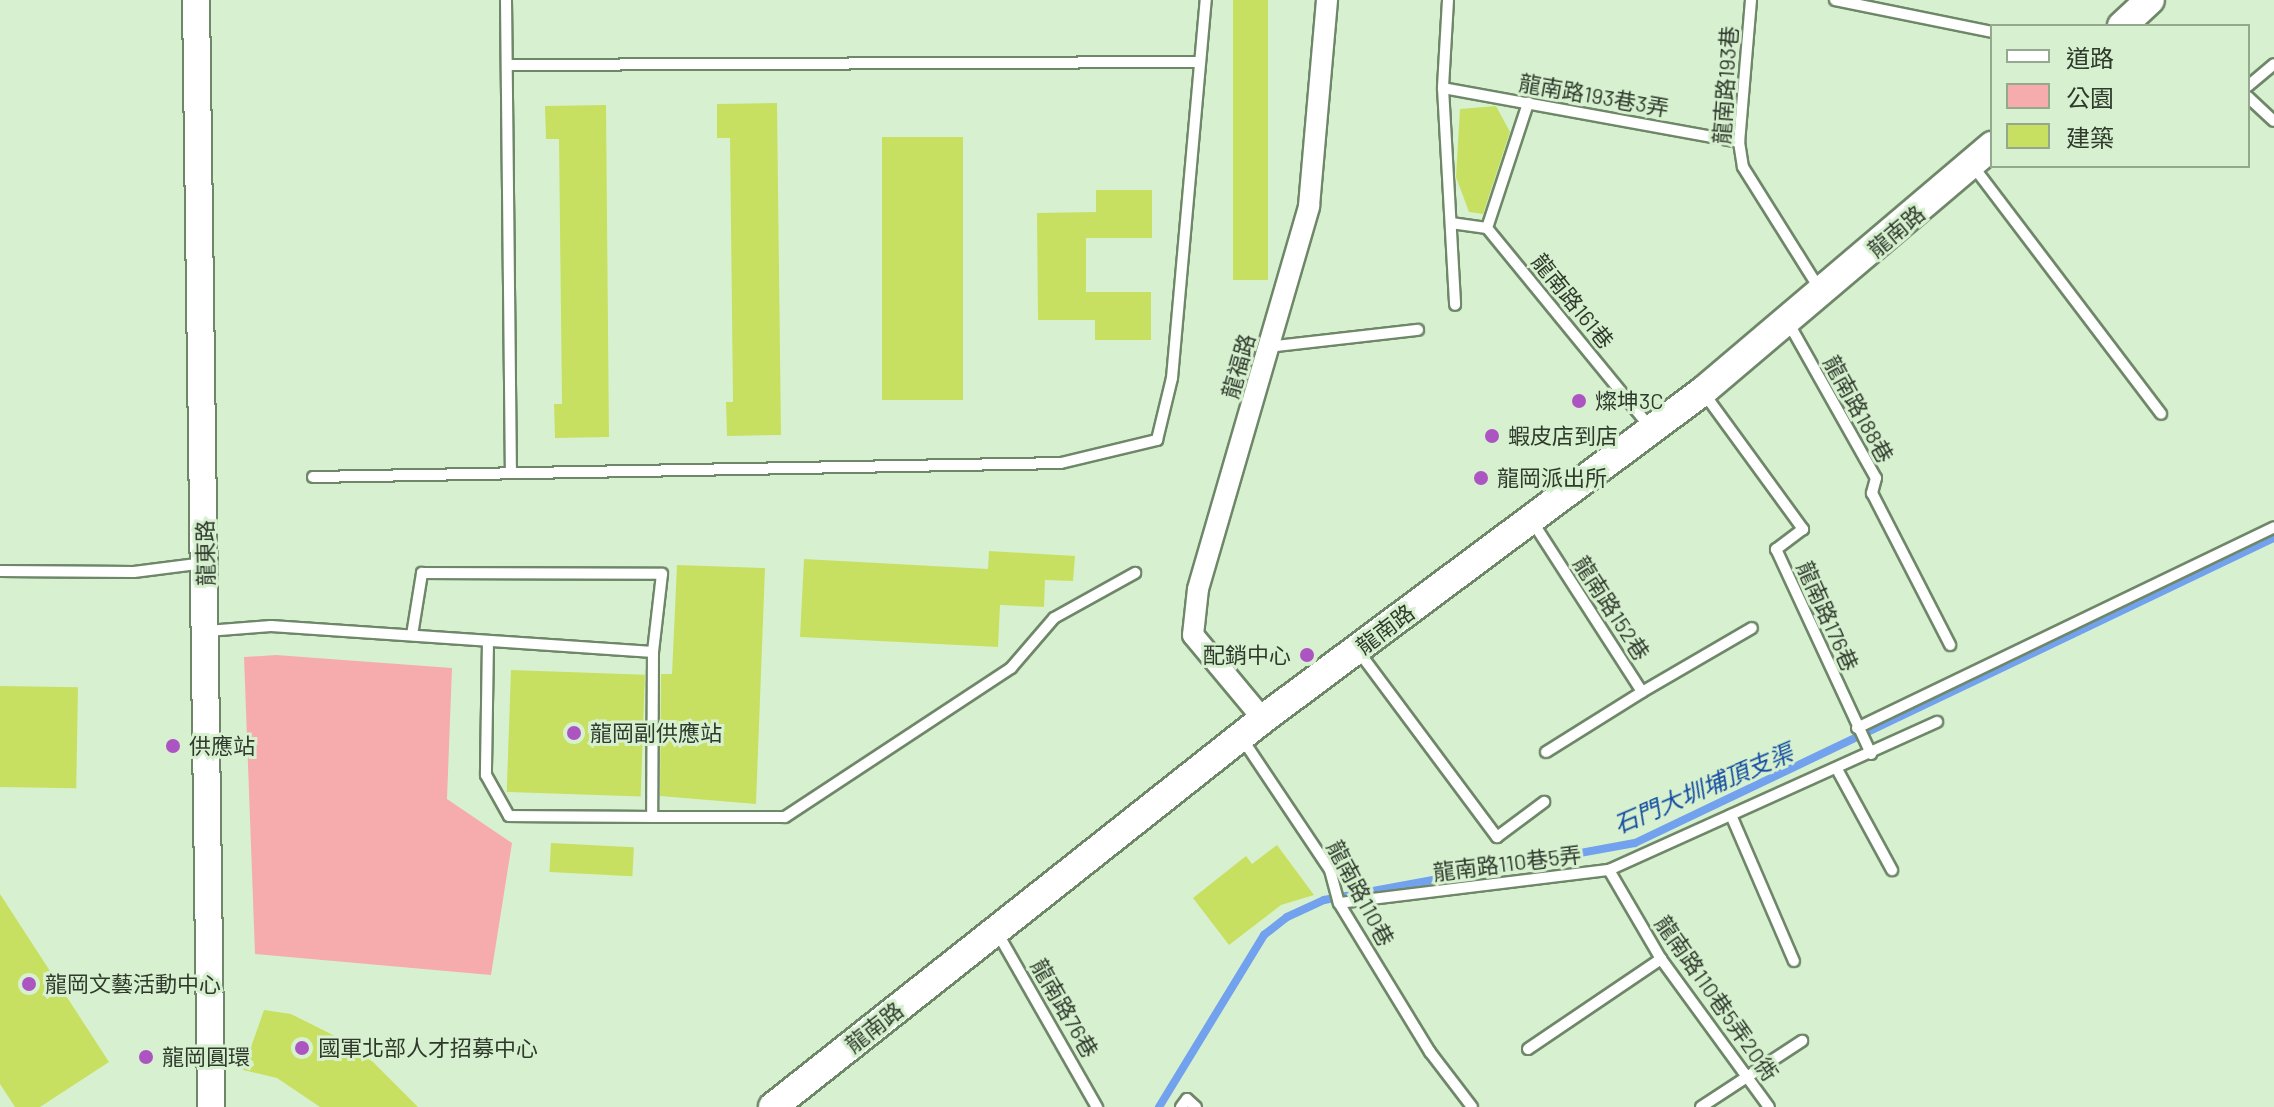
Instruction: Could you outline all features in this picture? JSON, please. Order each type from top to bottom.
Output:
[{"type":"main road","name":"龍南路","points":[[773,1107],[1263,719],[1703,391],[1982,155]]},
{"type":"street","name":"龍東路","points":[[196,0],[207,631],[211,1107]]},
{"type":"street","name":"龍福路","points":[[1263,719],[1193,635],[1198,589],[1309,206],[1327,0]]},
{"type":"lane","points":[[506,0],[511,473]]},
{"type":"lane","points":[[313,477],[1061,463],[1157,440],[1172,378],[1206,0]]},
{"type":"lane","points":[[1448,0],[1443,88],[1455,305]]},
{"type":"lane","name":"龍南路193巷","points":[[1751,0],[1739,142],[1743,167],[1822,293]]},
{"type":"lane","points":[[1835,0],[1990,32]]},
{"type":"lane","points":[[507,65],[1200,62]]},
{"type":"lane","points":[[2250,84],[2274,64]]},
{"type":"lane","name":"龍南路193巷3弄","points":[[1443,88],[1739,142]]},
{"type":"lane","points":[[2250,99],[2274,121]]},
{"type":"lane","points":[[1451,223],[1487,228],[1528,103]]},
{"type":"lane","points":[[1991,168],[2161,414]]},
{"type":"lane","name":"龍南路161巷","points":[[1487,228],[1652,428]]},
{"type":"lane","name":"龍南路188巷","points":[[1787,321],[1876,478],[1872,493],[1950,645]]},
{"type":"lane","points":[[1268,347],[1418,330]]},
{"type":"lane","name":"龍南路176巷","points":[[1703,391],[1803,529],[1776,549],[1871,754]]},
{"type":"lane","name":"龍南路152巷","points":[[1531,519],[1642,692],[1752,628]]},
{"type":"lane","points":[[1857,728],[2274,527]]},
{"type":"lane","points":[[0,571],[134,572],[206,563]]},
{"type":"lane","points":[[412,635],[422,573],[662,574],[653,652],[652,817]]},
{"type":"lane","points":[[488,641],[486,775],[509,816],[785,817],[1011,668],[1054,618],[1135,573]]},
{"type":"lane","points":[[207,631],[271,626],[653,652]]},
{"type":"lane","points":[[1358,650],[1497,837],[1544,802]]},
{"type":"lane","points":[[1546,752],[1642,692]]},
{"type":"lane","name":"龍南路110巷5弄","points":[[1339,903],[1609,870],[1838,771],[1937,722]]},
{"type":"lane","name":"龍南路110巷","points":[[1241,737],[1330,870],[1339,903],[1430,1052],[1472,1107]]},
{"type":"lane","points":[[1838,771],[1892,870]]},
{"type":"lane","points":[[1731,815],[1794,961]]},
{"type":"lane","name":"龍南路110巷5弄20衖","points":[[1609,870],[1661,959],[1769,1107]]},
{"type":"lane","name":"龍南路76巷","points":[[996,931],[1097,1107]]},
{"type":"lane","points":[[1528,1049],[1661,959]]},
{"type":"lane","points":[[1701,1107],[1745,1073],[1802,1041]]},
{"type":"lane","points":[[1181,1107],[1187,1099],[1196,1107]]},
{"type":"green space","points":[[276,655],[452,668],[447,799],[512,843],[491,975],[255,954],[244,657]]},
{"type":"building","points":[[1233,0],[1268,0],[1268,280],[1233,280]]},
{"type":"building","points":[[777,103],[781,435],[727,436],[726,402],[733,402],[730,138],[717,138],[717,104]]},
{"type":"building","points":[[606,105],[609,437],[555,438],[554,404],[562,404],[559,139],[546,139],[545,106]]},
{"type":"building","points":[[1496,106],[1510,132],[1483,214],[1469,212],[1456,177],[1460,109]]},
{"type":"building","points":[[882,137],[963,137],[963,400],[882,400]]},
{"type":"building","points":[[1096,190],[1152,190],[1152,238],[1086,238],[1086,292],[1151,292],[1151,340],[1095,340],[1095,320],[1038,320],[1037,213],[1096,212]]},
{"type":"building","points":[[989,551],[1075,556],[1073,581],[1045,580],[1044,607],[1000,605],[998,647],[800,637],[804,559],[988,569]]},
{"type":"building","points":[[677,565],[765,568],[756,804],[660,796],[661,674],[672,674]]},
{"type":"building","name":"龍岡副供應站","points":[[511,670],[645,675],[641,797],[507,792]]},
{"type":"building","points":[[0,686],[78,687],[76,788],[0,787]]},
{"type":"building","points":[[551,843],[634,847],[632,876],[549,872]]},
{"type":"building","points":[[1277,845],[1314,895],[1281,905],[1229,945],[1193,898],[1246,856],[1252,864]]},
{"type":"building","name":"龍岡文藝活動中心","points":[[0,894],[109,1062],[40,1107],[15,1107],[0,1084]]},
{"type":"building","name":"國軍北部人才招募中心","points":[[264,1010],[291,1014],[333,1035],[373,1062],[418,1107],[320,1107],[277,1078],[243,1070]]},
{"type":"waterway","name":"石門大圳埔頂支渠","points":[[1159,1107],[1264,935],[1287,917],[1324,900],[1635,843],[2274,538]]},
{"type":"place","name":"燦坤3C","points":[[1579,401]]},
{"type":"place","name":"蝦皮店到店","points":[[1492,436]]},
{"type":"place","name":"龍岡派出所","points":[[1481,478]]},
{"type":"place","name":"配銷中心","points":[[1307,655]]},
{"type":"place","name":"龍岡副供應站","points":[[574,733]]},
{"type":"place","name":"供應站","points":[[173,746]]},
{"type":"place","name":"龍岡文藝活動中心","points":[[29,984]]},
{"type":"place","name":"國軍北部人才招募中心","points":[[302,1048]]},
{"type":"place","name":"龍岡圓環","points":[[146,1057]]}]
